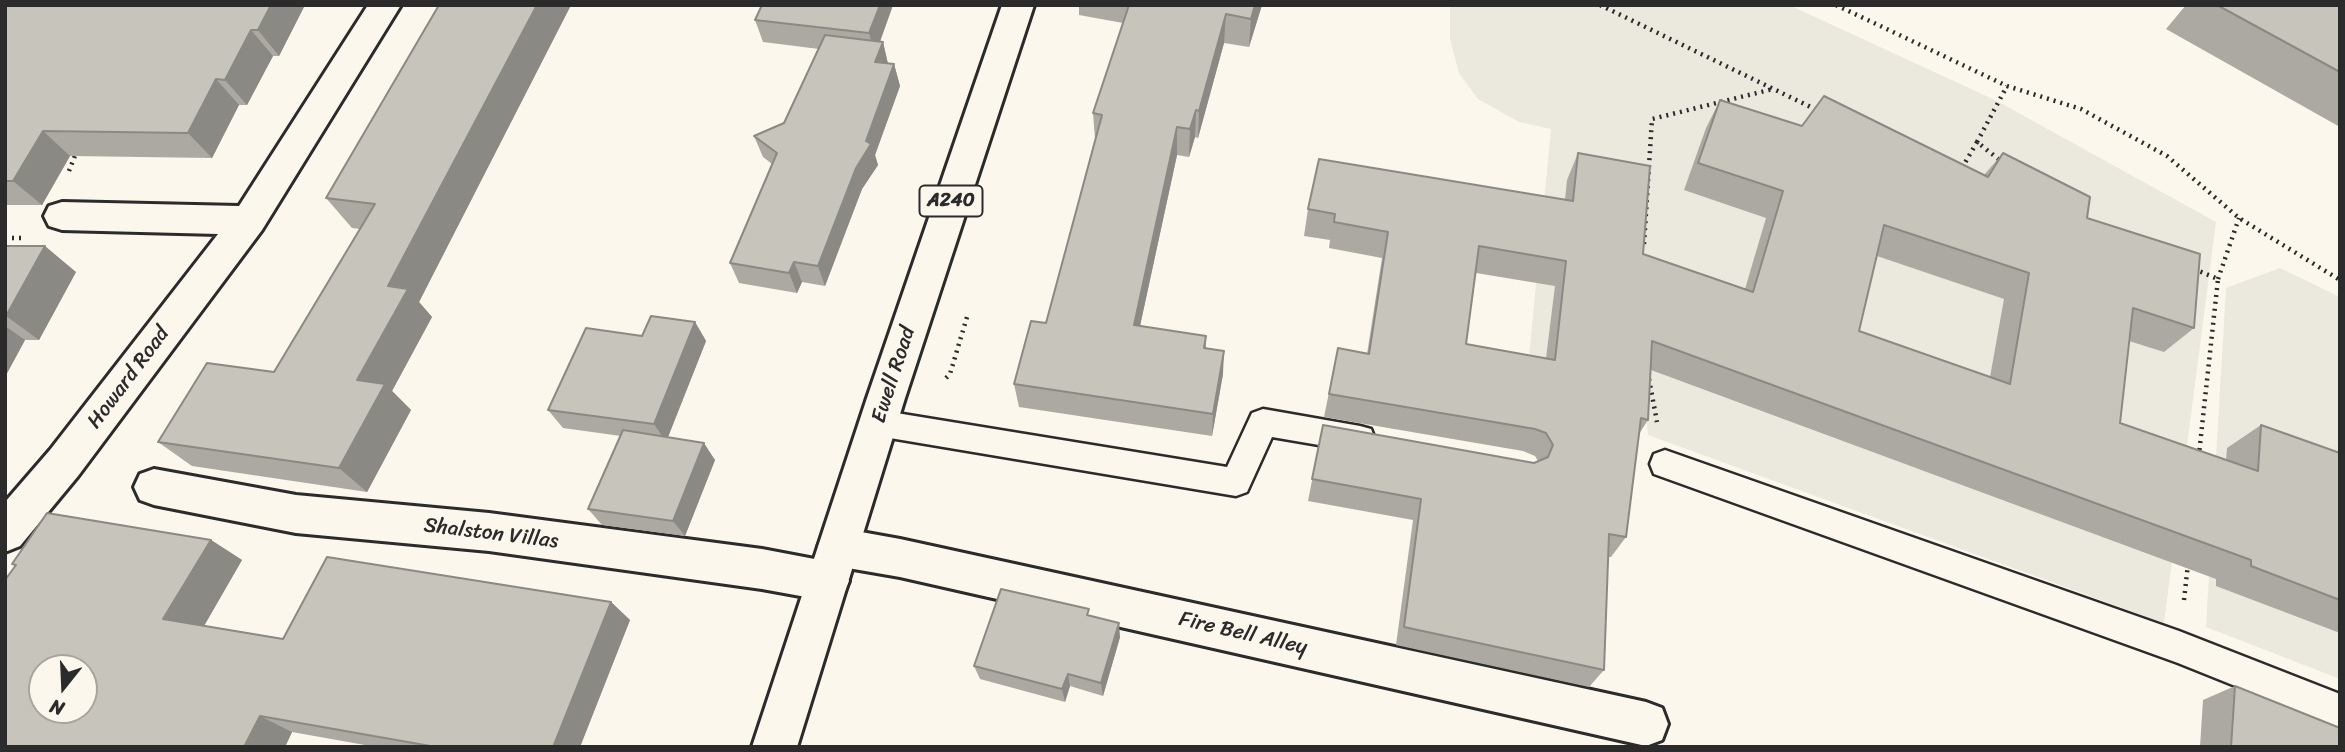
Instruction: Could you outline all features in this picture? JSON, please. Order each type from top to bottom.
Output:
[{"type":"street","name":"Howard Road","points":[[5,534],[64,463],[249,220],[385,5]]},
{"type":"street","name":"Ewell Road","points":[[774,747],[878,423],[1018,5]]},
{"type":"street","points":[[62,216],[249,220]]},
{"type":"street","name":"Shalston Villas","points":[[154,487],[296,514],[489,532],[762,569],[833,564]]},
{"type":"street","name":"Fire Bell Alley","points":[[833,564],[900,558],[1646,724]]},
{"type":"lane","points":[[878,423],[1236,482],[1263,422],[1387,444]]},
{"type":"lane","points":[[1665,464],[2179,647],[2340,711]]},
{"type":"path","points":[[1600,5],[1822,113]]},
{"type":"path","points":[[1836,5],[2007,86],[2081,109],[2167,156],[2239,218],[2340,280]]},
{"type":"path","points":[[1961,170],[2007,86]]},
{"type":"path","points":[[1643,253],[1649,197],[1652,119],[1774,89]]},
{"type":"path","points":[[1977,142],[2007,165]]},
{"type":"path","points":[[62,216],[64,182],[80,143]]},
{"type":"path","points":[[2199,456],[2218,279],[2239,218]]},
{"type":"path","points":[[2192,268],[2218,279]]},
{"type":"path","points":[[1648,375],[1665,464]]},
{"type":"path","points":[[2179,647],[2189,551]]},
{"type":"shaded area","points":[[1450,5],[1789,5],[1997,101],[2216,222],[2164,623],[1648,435],[1644,394],[1529,358],[1551,129],[1519,122],[1478,99],[1459,73],[1450,39]]},
{"type":"shaded area","points":[[2280,268],[2340,297],[2340,679],[2206,627],[2226,288]]},
{"type":"building","points":[[5,5],[271,5],[258,30],[251,30],[225,80],[216,79],[188,133],[43,131],[13,181],[5,181]]},
{"type":"building","points":[[439,5],[537,5],[388,286],[408,289],[357,380],[385,384],[339,468],[158,442],[207,363],[274,372],[375,204],[326,198]]},
{"type":"building","points":[[762,5],[880,5],[869,33],[755,20]]},
{"type":"building","points":[[1129,5],[1255,5],[1251,19],[1226,14],[1199,111],[1196,110],[1190,129],[1177,127],[1134,325],[1206,336],[1204,348],[1224,351],[1213,414],[1014,384],[1031,321],[1046,323],[1102,115],[1093,113]]},
{"type":"building","points":[[2217,5],[2340,5],[2340,72]]},
{"type":"building","points":[[825,35],[883,42],[875,62],[894,64],[866,141],[871,144],[856,168],[818,266],[794,262],[789,273],[730,263],[777,153],[754,136],[784,123]]},
{"type":"building","points":[[1824,96],[1988,177],[2003,153],[2090,197],[2087,218],[2200,254],[2194,328],[2133,308],[2120,423],[2258,471],[2261,425],[2340,453],[2340,600],[2251,566],[2251,560],[1652,341],[1648,420],[1641,418],[1626,537],[1609,534],[1604,670],[1404,627],[1421,499],[1312,479],[1323,425],[1534,463],[1548,457],[1553,445],[1546,433],[1535,429],[1329,394],[1338,348],[1369,354],[1388,232],[1334,222],[1335,214],[1308,209],[1319,159],[1573,201],[1578,153],[1650,166],[1643,254],[1753,292],[1783,191],[1698,163],[1720,100],[1802,126]],"holes":[[[1884,225],[2029,273],[2010,384],[1859,331]],[[1479,246],[1566,261],[1555,360],[1466,344]]]},
{"type":"building","points":[[5,246],[45,246],[6,316],[5,316]]},
{"type":"building","points":[[651,316],[695,322],[654,424],[548,410],[586,328],[642,336]]},
{"type":"building","points":[[623,430],[704,443],[673,521],[588,509]]},
{"type":"building","points":[[47,513],[211,540],[163,619],[283,639],[327,557],[611,602],[553,747],[436,747],[260,716],[244,747],[5,747],[5,580],[16,565],[12,564]]},
{"type":"building","points":[[1001,589],[1089,609],[1087,615],[1119,623],[1101,683],[1068,674],[1062,689],[974,666]]},
{"type":"building","points":[[2235,686],[2340,728],[2340,747],[2231,747]]}]
